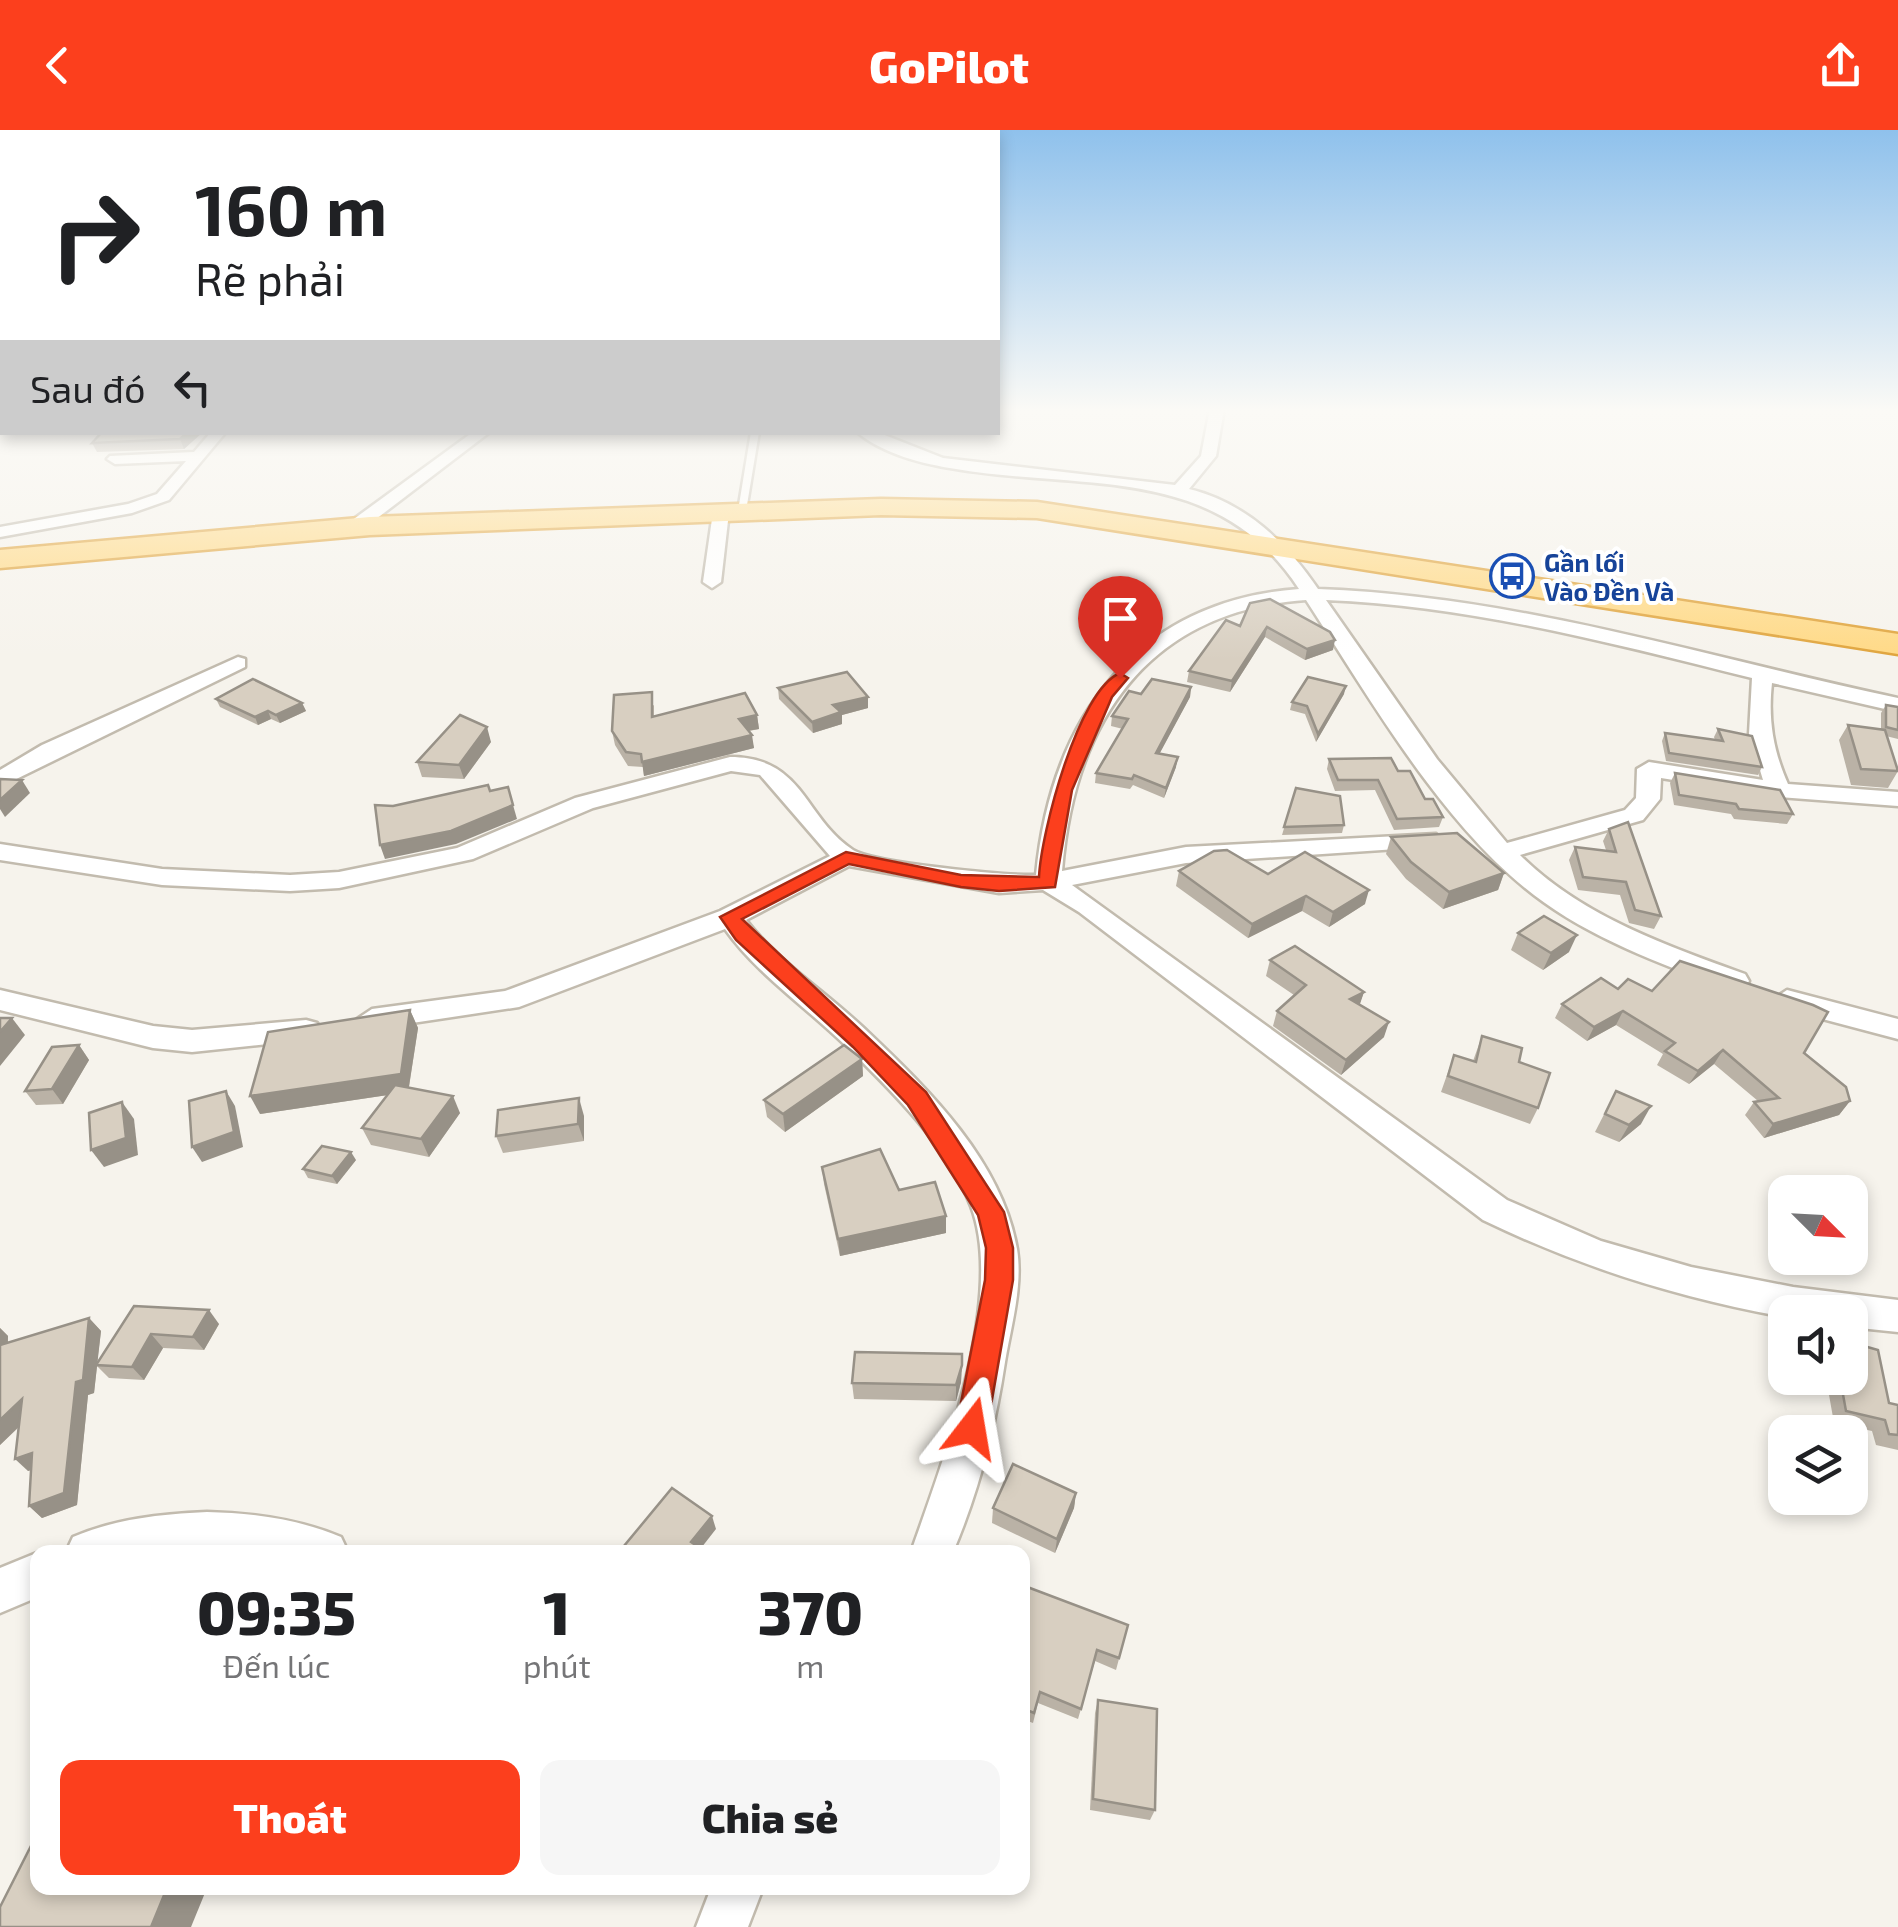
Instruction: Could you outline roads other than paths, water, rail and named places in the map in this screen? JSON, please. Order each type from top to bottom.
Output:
[{"type":"highway","points":[[0,559],[353,528],[881,507],[1037,510],[1898,644]]},
{"type":"street","points":[[0,532],[132,508],[168,493]]},
{"type":"street","points":[[353,528],[401,493]]},
{"type":"street","points":[[1182,493],[1198,496],[1280,546],[1308,594],[1432,770],[1494,844],[1546,889],[1612,930],[1760,991],[1847,1019],[1898,1028]]},
{"type":"street","points":[[712,582],[731,511]]},
{"type":"street","points":[[1048,882],[1050,846],[1063,790],[1105,695],[1136,660],[1187,626],[1231,610],[1308,594],[1484,610],[1648,642],[1763,675],[1898,705]]},
{"type":"street","points":[[0,780],[50,750],[238,663]]},
{"type":"street","points":[[1763,675],[1756,721],[1763,755],[1779,790]]},
{"type":"street","points":[[0,852],[162,877],[290,883],[339,880],[464,854],[584,804],[730,764],[768,770],[846,858],[999,885],[1048,882],[1186,855],[1494,844],[1634,815],[1648,799],[1648,769],[1779,790],[1898,798]]},
{"type":"street","points":[[0,1000],[153,1037],[192,1041],[257,1037],[509,1000],[730,917],[846,858]]},
{"type":"street","points":[[1048,882],[1088,906],[1495,1210],[1548,1237],[1669,1280],[1800,1307],[1898,1316]]},
{"type":"street","points":[[730,917],[744,936],[861,1041],[917,1098],[991,1212],[1000,1248],[999,1280],[981,1395],[934,1545]]},
{"type":"street","points":[[113,1545],[200,1531],[248,1532],[299,1545]]},
{"type":"street","points":[[0,1591],[30,1578]]},
{"type":"street","points":[[722,1927],[734,1895]]},
{"type":"lane","points":[[731,511],[737,493]]},
{"type":"place","name":"Gần lối Vào Đền Và","points":[[1512,576]]}]
